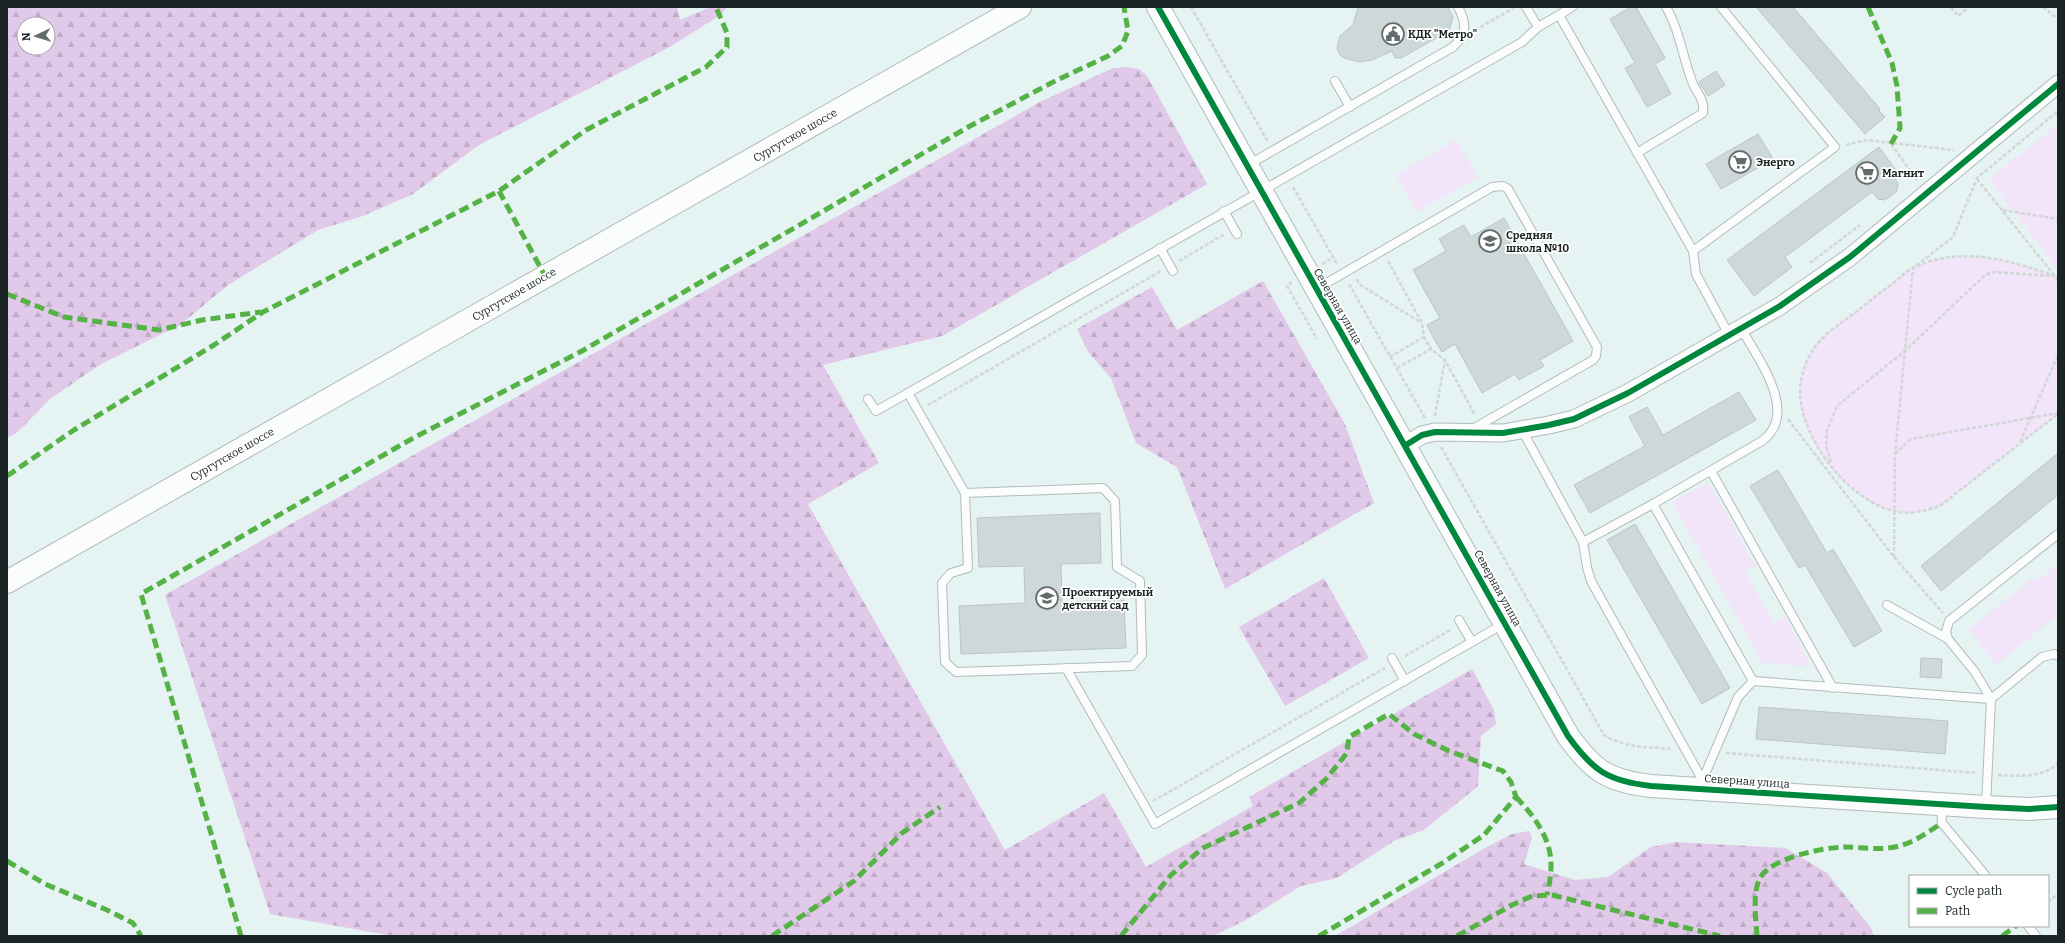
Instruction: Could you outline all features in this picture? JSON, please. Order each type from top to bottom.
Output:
[{"type":"street","name":"Сургутское шоссе","points":[[7,582],[1020,7]]},
{"type":"street","name":"Северная улица","points":[[1158,7],[1406,445],[1568,736],[1593,767],[1610,777],[1631,784],[1703,783],[1941,804],[2035,809],[2058,807]]},
{"type":"street","points":[[1406,445],[1433,432],[1473,428],[1492,433],[1522,430],[1574,419],[1628,393],[1780,306],[1850,257],[2058,84]]},
{"type":"lane","points":[[1248,166],[1453,47],[1461,40],[1466,25],[1458,7]]},
{"type":"lane","points":[[1526,7],[1538,27]]},
{"type":"lane","points":[[868,399],[876,411],[1522,42],[1538,27],[1572,7]]},
{"type":"lane","points":[[1637,153],[1700,116],[1704,109],[1704,104],[1694,85],[1672,19],[1666,7]]},
{"type":"lane","points":[[1693,251],[1835,147],[1721,7]]},
{"type":"lane","points":[[1559,15],[1693,251],[1696,274],[1773,386],[1779,407],[1777,425],[1770,436],[1653,504],[1583,542]]},
{"type":"lane","points":[[1335,81],[1350,107]]},
{"type":"lane","points":[[1317,288],[1492,187],[1503,186],[1508,189],[1597,347],[1597,352],[1593,360],[1473,428]]},
{"type":"lane","points":[[1224,212],[1236,232]]},
{"type":"lane","points":[[1160,248],[1171,268]]},
{"type":"lane","points":[[908,393],[965,493],[968,568],[951,573],[942,583],[945,662],[956,672],[1132,666],[1142,655],[1140,581],[1117,567],[1115,501],[1103,488],[965,493]]},
{"type":"lane","points":[[1522,430],[1583,542],[1591,581],[1687,750],[1703,783]]},
{"type":"lane","points":[[1711,471],[1833,688]]},
{"type":"lane","points":[[1653,504],[1753,681]]},
{"type":"lane","points":[[1948,639],[1946,632],[1949,621],[2058,534]]},
{"type":"lane","points":[[1887,605],[1948,639],[1975,672],[1991,699],[1986,807]]},
{"type":"lane","points":[[1461,622],[1472,642]]},
{"type":"lane","points":[[1066,668],[1154,824],[1506,623]]},
{"type":"lane","points":[[1753,681],[1991,699],[2042,657],[2054,654],[2058,656]]},
{"type":"lane","points":[[1393,660],[1405,681]]},
{"type":"lane","points":[[1703,783],[1714,752],[1738,697],[1753,681]]},
{"type":"lane","points":[[1941,804],[1942,823],[1985,875]]},
{"type":"lane","points":[[2029,927],[2036,936]]},
{"type":"path","points":[[1191,7],[1273,151]]},
{"type":"path","points":[[1951,7],[1958,16],[1970,7]]},
{"type":"path","points":[[2043,7],[2058,19]]},
{"type":"path","points":[[2058,111],[1977,178],[1953,237],[1819,340],[1807,360],[1801,381],[1800,402],[1813,441],[1853,490],[1864,499],[1895,512],[1928,510],[1941,505],[2058,413]]},
{"type":"path","points":[[1835,147],[1866,140],[1891,144],[1956,150]]},
{"type":"path","points":[[1891,144],[1919,182],[1912,186]]},
{"type":"path","points":[[1984,146],[1997,162]]},
{"type":"path","points":[[1286,176],[1343,273],[1604,735],[1616,742],[1632,746],[1687,750]]},
{"type":"path","points":[[1977,178],[2058,280]]},
{"type":"path","points":[[2002,210],[2058,219]]},
{"type":"path","points":[[1807,265],[1863,223]]},
{"type":"path","points":[[917,409],[1236,232]]},
{"type":"path","points":[[1382,250],[1422,323],[1424,337],[1431,349],[1445,360],[1473,428]]},
{"type":"path","points":[[1913,268],[1938,259],[1982,257],[2022,264],[2055,276]]},
{"type":"path","points":[[1350,268],[1359,284],[1422,323]]},
{"type":"path","points":[[1894,557],[1895,454],[1913,268]]},
{"type":"path","points":[[1832,465],[1826,446],[1827,431],[1837,406],[1906,350],[1985,275],[1994,272],[2055,276]]},
{"type":"path","points":[[1390,357],[1424,337]]},
{"type":"path","points":[[1397,368],[1431,349]]},
{"type":"path","points":[[2020,443],[2058,355]]},
{"type":"path","points":[[1433,432],[1445,360]]},
{"type":"path","points":[[1779,407],[1894,557],[1949,621]]},
{"type":"path","points":[[1895,454],[1911,439],[2032,416],[2058,413]]},
{"type":"path","points":[[1144,806],[1393,660],[1461,622]]},
{"type":"path","points":[[1714,752],[2026,776],[2046,771],[2058,764]]},
{"type":"path","points":[[2049,901],[2058,894]]},
{"type":"green space","points":[[7,7],[677,7],[680,20],[711,7],[727,7],[722,14],[668,48],[479,145],[413,194],[363,216],[318,230],[228,285],[180,325],[101,364],[50,399],[19,431],[7,438]]},
{"type":"green space","points":[[1126,67],[1139,69],[1147,76],[1207,184],[942,336],[823,365],[879,463],[808,504],[1005,850],[1104,793],[1146,867],[1253,806],[1249,797],[1472,669],[1494,710],[1496,724],[1481,736],[1478,786],[1424,830],[1394,841],[1337,878],[1301,886],[1246,920],[1213,936],[393,936],[270,914],[165,595],[1040,102],[1113,68]]},
{"type":"green space","points":[[1263,281],[1345,424],[1374,503],[1225,589],[1177,467],[1136,443],[1111,378],[1089,353],[1077,329],[1152,287],[1177,330]]},
{"type":"green space","points":[[1324,578],[1369,658],[1285,706],[1239,627]]},
{"type":"green space","points":[[1529,831],[1532,838],[1524,864],[1575,880],[1608,877],[1651,847],[1676,842],[1785,848],[1827,873],[1871,928],[1874,936],[1335,936],[1485,848],[1512,834]]},
{"type":"shaded area","points":[[2058,124],[2058,270],[1989,179]]},
{"type":"shaded area","points":[[1456,140],[1478,177],[1417,212],[1396,175]]},
{"type":"shaded area","points":[[1960,257],[1985,258],[2008,262],[2055,276],[2058,280],[2058,414],[1941,505],[1918,512],[1906,513],[1894,511],[1878,506],[1863,496],[1847,484],[1833,469],[1811,435],[1804,418],[1800,402],[1800,386],[1807,361],[1812,351],[1825,335],[1841,321],[1918,265],[1936,260]]},
{"type":"shaded area","points":[[1708,482],[1756,566],[1745,572],[1774,623],[1785,617],[1811,667],[1769,663],[1764,665],[1672,502]]},
{"type":"shaded area","points":[[2058,564],[2058,618],[2056,616],[1996,665],[1968,630],[2033,578],[2036,581]]},
{"type":"building","name":"КДК \"Метро\"","points":[[1358,7],[1448,7],[1453,17],[1449,31],[1401,58],[1395,58],[1392,51],[1372,60],[1360,62],[1344,58],[1339,54],[1337,48],[1340,36],[1353,25]]},
{"type":"building","points":[[1631,7],[1636,7],[1665,58],[1655,64],[1671,94],[1647,107],[1625,68],[1635,63],[1610,19]]},
{"type":"building","points":[[1756,7],[1793,7],[1880,109],[1879,111],[1885,117],[1865,134]]},
{"type":"building","points":[[1716,71],[1725,85],[1708,96],[1699,82]]},
{"type":"building","name":"Энерго","points":[[1758,134],[1773,159],[1721,189],[1706,164]]},
{"type":"building","points":[[1879,147],[1898,173],[1893,176],[1898,183],[1897,191],[1885,200],[1878,199],[1872,192],[1785,257],[1792,267],[1754,296],[1727,260]]},
{"type":"building","points":[[1504,218],[1573,341],[1540,360],[1544,366],[1519,380],[1515,374],[1482,393],[1455,344],[1442,352],[1434,339],[1427,325],[1440,318],[1413,270],[1446,251],[1439,239],[1464,225],[1471,237]]},
{"type":"building","points":[[1739,392],[1756,420],[1590,513],[1574,485],[1645,446],[1629,417],[1647,407],[1663,435]]},
{"type":"building","points":[[2058,453],[2058,495],[1941,591],[1921,566]]},
{"type":"building","points":[[1778,470],[1827,553],[1833,549],[1882,631],[1854,647],[1805,565],[1799,568],[1750,486]]},
{"type":"building","points":[[1100,513],[1101,563],[1061,564],[1062,602],[1124,600],[1126,648],[961,654],[959,606],[1025,603],[1024,566],[979,567],[977,518]]},
{"type":"building","points":[[1635,524],[1730,688],[1702,704],[1607,540]]},
{"type":"building","points":[[1921,658],[1942,659],[1941,678],[1920,677]]},
{"type":"building","points":[[1759,707],[1948,721],[1945,754],[1756,739]]},
{"type":"marked path","points":[[7,476],[74,430],[214,345],[263,312],[499,191],[586,130],[706,67],[727,47],[727,33],[716,7]]},
{"type":"marked path","points":[[241,936],[141,594],[415,437],[582,351],[970,126],[1057,80],[1108,56],[1122,46],[1128,31],[1124,7]]},
{"type":"marked path","points":[[1868,7],[1892,63],[1897,86],[1900,128],[1891,144]]},
{"type":"marked path","points":[[499,191],[545,276]]},
{"type":"marked path","points":[[7,294],[64,317],[159,330],[202,320],[261,312]]},
{"type":"marked path","points":[[1121,936],[1171,875],[1203,848],[1299,803],[1326,779],[1347,753],[1349,737],[1389,714],[1414,734],[1449,751],[1503,771],[1511,782],[1516,797],[1484,835],[1444,862],[1319,936]]},
{"type":"marked path","points":[[1516,797],[1541,829],[1548,847],[1551,857],[1551,870],[1547,895]]},
{"type":"marked path","points":[[772,936],[854,881],[902,833],[940,807]]},
{"type":"marked path","points":[[1757,936],[1755,907],[1756,891],[1760,878],[1766,871],[1775,865],[1798,855],[1823,849],[1844,847],[1886,848],[1899,846],[1916,839],[1942,823]]},
{"type":"marked path","points":[[7,861],[45,884],[107,910],[133,923],[141,936]]},
{"type":"marked path","points":[[1457,936],[1512,905],[1532,896],[1552,895],[1720,936]]},
{"type":"marked path","points":[[2002,936],[2015,927]]},
{"type":"cycle path","points":[[1158,7],[1568,736],[1585,758],[1594,766],[1612,777],[1623,781],[1651,786],[1986,807],[2029,809],[2058,807]]},
{"type":"cycle path","points":[[1406,445],[1422,435],[1435,432],[1503,433],[1549,425],[1574,419],[1628,393],[1780,306],[1850,257],[2058,84]]},
{"type":"place","name":"КДК \"Метро\"","points":[[1393,34]]},
{"type":"place","name":"Энерго","points":[[1740,162]]},
{"type":"place","name":"Магнит","points":[[1867,173]]},
{"type":"place","name":"Средняя школа №10","points":[[1490,241]]},
{"type":"place","name":"Проектируемый детский сад","points":[[1047,598]]}]
